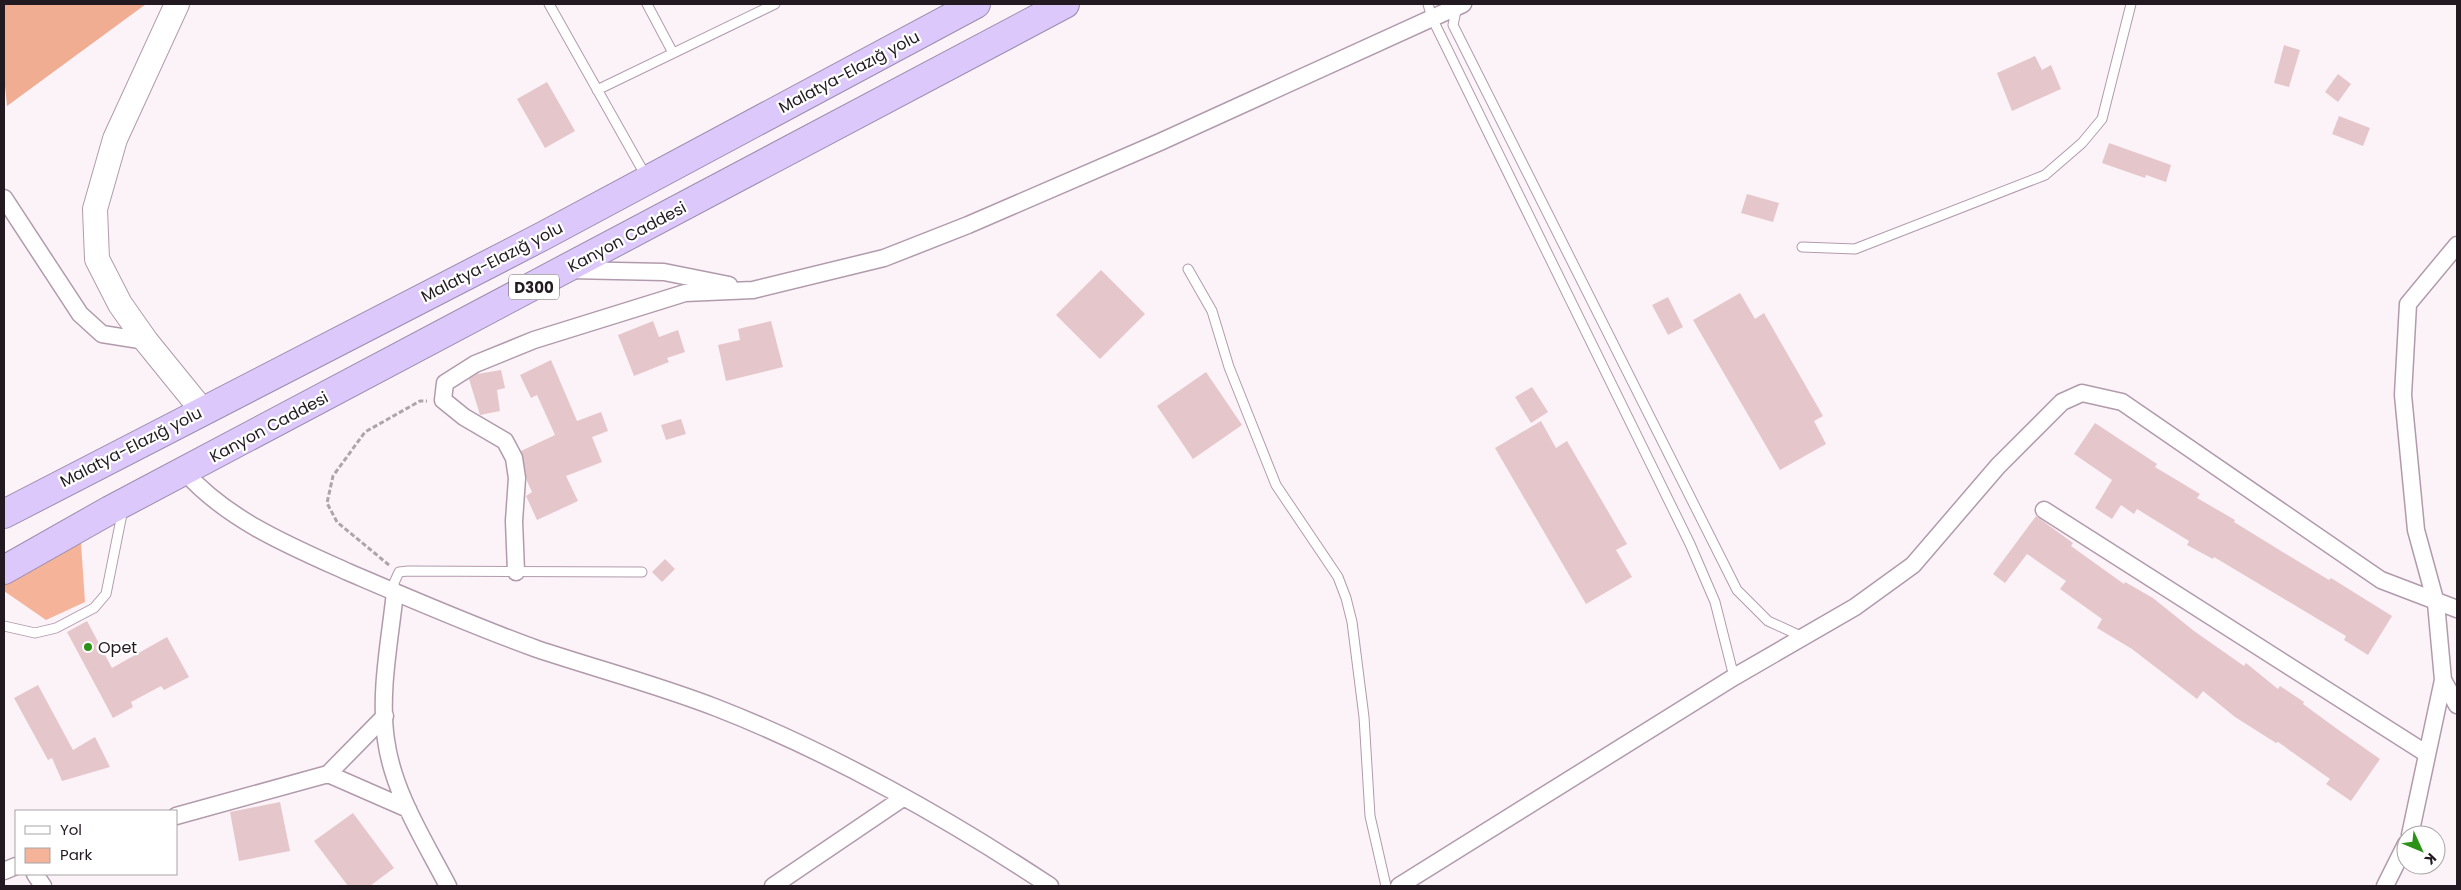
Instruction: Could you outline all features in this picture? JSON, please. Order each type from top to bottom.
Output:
[{"type":"highway","name":"Malatya-Elazığ yolu","points":[[4,514],[202,410],[543,236],[976,4]]},
{"type":"highway","name":"Kanyon Caddesi","points":[[4,570],[124,503],[1065,4]]},
{"type":"street","points":[[178,4],[115,138],[95,209],[97,259],[120,304],[146,341],[202,410]]},
{"type":"street","points":[[516,572],[513,554],[517,478],[514,458],[506,441],[464,417],[443,400],[445,383],[476,364],[534,340],[685,293],[753,290],[884,258],[968,225],[1160,142],[1430,11],[1459,5]]},
{"type":"street","points":[[4,198],[80,314],[102,334],[146,341]]},
{"type":"street","points":[[2412,825],[2443,680],[2436,602],[2416,530],[2403,395],[2408,304],[2457,246]]},
{"type":"street","points":[[566,270],[664,272],[753,290]]},
{"type":"street","points":[[1399,886],[1734,677],[1855,608],[1913,565],[1998,466],[2062,402],[2082,392],[2122,402],[2381,580],[2457,609]]},
{"type":"street","points":[[184,471],[210,498],[275,538],[442,613],[538,649],[718,708],[830,758],[989,845],[1050,886]]},
{"type":"street","points":[[2044,510],[2427,754]]},
{"type":"street","points":[[395,592],[384,696],[386,740],[408,810],[448,886]]},
{"type":"street","points":[[2443,680],[2457,705]]},
{"type":"street","points":[[178,815],[328,774],[385,716]]},
{"type":"street","points":[[328,774],[408,810]]},
{"type":"street","points":[[773,886],[903,798]]},
{"type":"street","points":[[2385,886],[2396,864]]},
{"type":"street","points":[[36,875],[43,886]]},
{"type":"lane","points":[[549,4],[648,180]]},
{"type":"lane","points":[[647,4],[673,53]]},
{"type":"lane","points":[[597,90],[775,4]]},
{"type":"lane","points":[[1802,247],[1855,249],[2045,175],[2082,143],[2102,119],[2130,4]]},
{"type":"lane","points":[[1459,5],[1453,25],[1737,590],[1768,621],[1803,637]]},
{"type":"lane","points":[[1430,11],[1690,544],[1715,602],[1734,677]]},
{"type":"lane","points":[[1188,269],[1212,311],[1229,367],[1276,485],[1338,577],[1346,598],[1353,630],[1364,717],[1370,816],[1386,886]]},
{"type":"lane","points":[[4,626],[35,633],[56,628],[94,608],[106,594],[124,503]]},
{"type":"lane","points":[[395,592],[394,584],[399,572],[642,572]]},
{"type":"path","points":[[399,572],[337,522],[327,503],[333,476],[365,432],[420,401],[443,400]]},
{"type":"green space","points":[[81,543],[85,602],[46,620],[4,591],[4,584]]},
{"type":"shaded area","points":[[4,4],[146,4],[7,106],[4,76]]},
{"type":"building","points":[[2284,45],[2300,50],[2289,87],[2274,83]]},
{"type":"building","points":[[2035,56],[2042,70],[2051,65],[2061,89],[2012,111],[1997,73]]},
{"type":"building","points":[[2338,74],[2351,84],[2338,102],[2325,92]]},
{"type":"building","points":[[547,82],[575,131],[545,148],[517,99]]},
{"type":"building","points":[[2339,116],[2370,128],[2363,146],[2332,134]]},
{"type":"building","points":[[2109,143],[2171,165],[2166,182],[2146,175],[2145,178],[2102,163]]},
{"type":"building","points":[[1747,194],[1779,203],[1773,222],[1741,213]]},
{"type":"building","points":[[1101,270],[1145,314],[1100,359],[1056,315]]},
{"type":"building","points":[[1740,293],[1755,319],[1764,313],[1823,416],[1814,421],[1826,444],[1780,470],[1693,320]]},
{"type":"building","points":[[1668,297],[1683,327],[1668,335],[1652,305]]},
{"type":"building","points":[[653,321],[659,337],[678,330],[685,352],[667,358],[669,362],[634,376],[618,335]]},
{"type":"building","points":[[771,321],[783,367],[726,381],[718,345],[740,340],[738,329]]},
{"type":"building","points":[[551,360],[577,421],[601,412],[608,431],[592,437],[602,462],[566,476],[578,501],[537,520],[526,496],[532,492],[527,481],[521,451],[555,435],[537,395],[531,398],[520,375]]},
{"type":"building","points":[[501,370],[505,388],[497,390],[500,411],[480,415],[469,379],[477,374]]},
{"type":"building","points":[[1206,372],[1242,425],[1193,459],[1157,406]]},
{"type":"building","points":[[1532,387],[1548,412],[1531,423],[1515,397]]},
{"type":"building","points":[[681,419],[686,434],[666,440],[661,425]]},
{"type":"building","points":[[1541,421],[1556,448],[1567,441],[1627,544],[1616,550],[1632,577],[1586,604],[1495,448]]},
{"type":"building","points":[[2095,423],[2157,464],[2155,467],[2200,494],[2197,498],[2329,580],[2331,578],[2392,616],[2368,655],[2344,640],[2346,636],[2214,557],[2213,559],[2187,545],[2189,541],[2137,509],[2134,514],[2121,505],[2112,519],[2095,508],[2112,480],[2074,454]]},
{"type":"building","points":[[2036,516],[2073,543],[2071,546],[2124,584],[2125,582],[2153,598],[2194,631],[2244,666],[2246,663],[2278,689],[2280,686],[2304,702],[2303,704],[2380,759],[2351,801],[2326,784],[2330,779],[2278,742],[2276,743],[2235,717],[2203,691],[2197,699],[2132,649],[2097,628],[2102,619],[2060,589],[2066,581],[2027,554],[2005,583],[1993,574]]},
{"type":"building","points":[[665,559],[675,569],[662,582],[652,572]]},
{"type":"building","points":[[87,621],[112,668],[167,637],[189,677],[164,690],[161,686],[131,702],[133,707],[113,718],[67,632]]},
{"type":"building","points":[[38,685],[73,750],[95,737],[110,767],[62,781],[52,758],[48,760],[14,698]]},
{"type":"building","points":[[280,802],[290,851],[239,861],[230,812]]},
{"type":"building","points":[[353,813],[394,868],[370,886],[348,886],[314,841]]},
{"type":"place","name":"Opet","points":[[88,647]]}]
